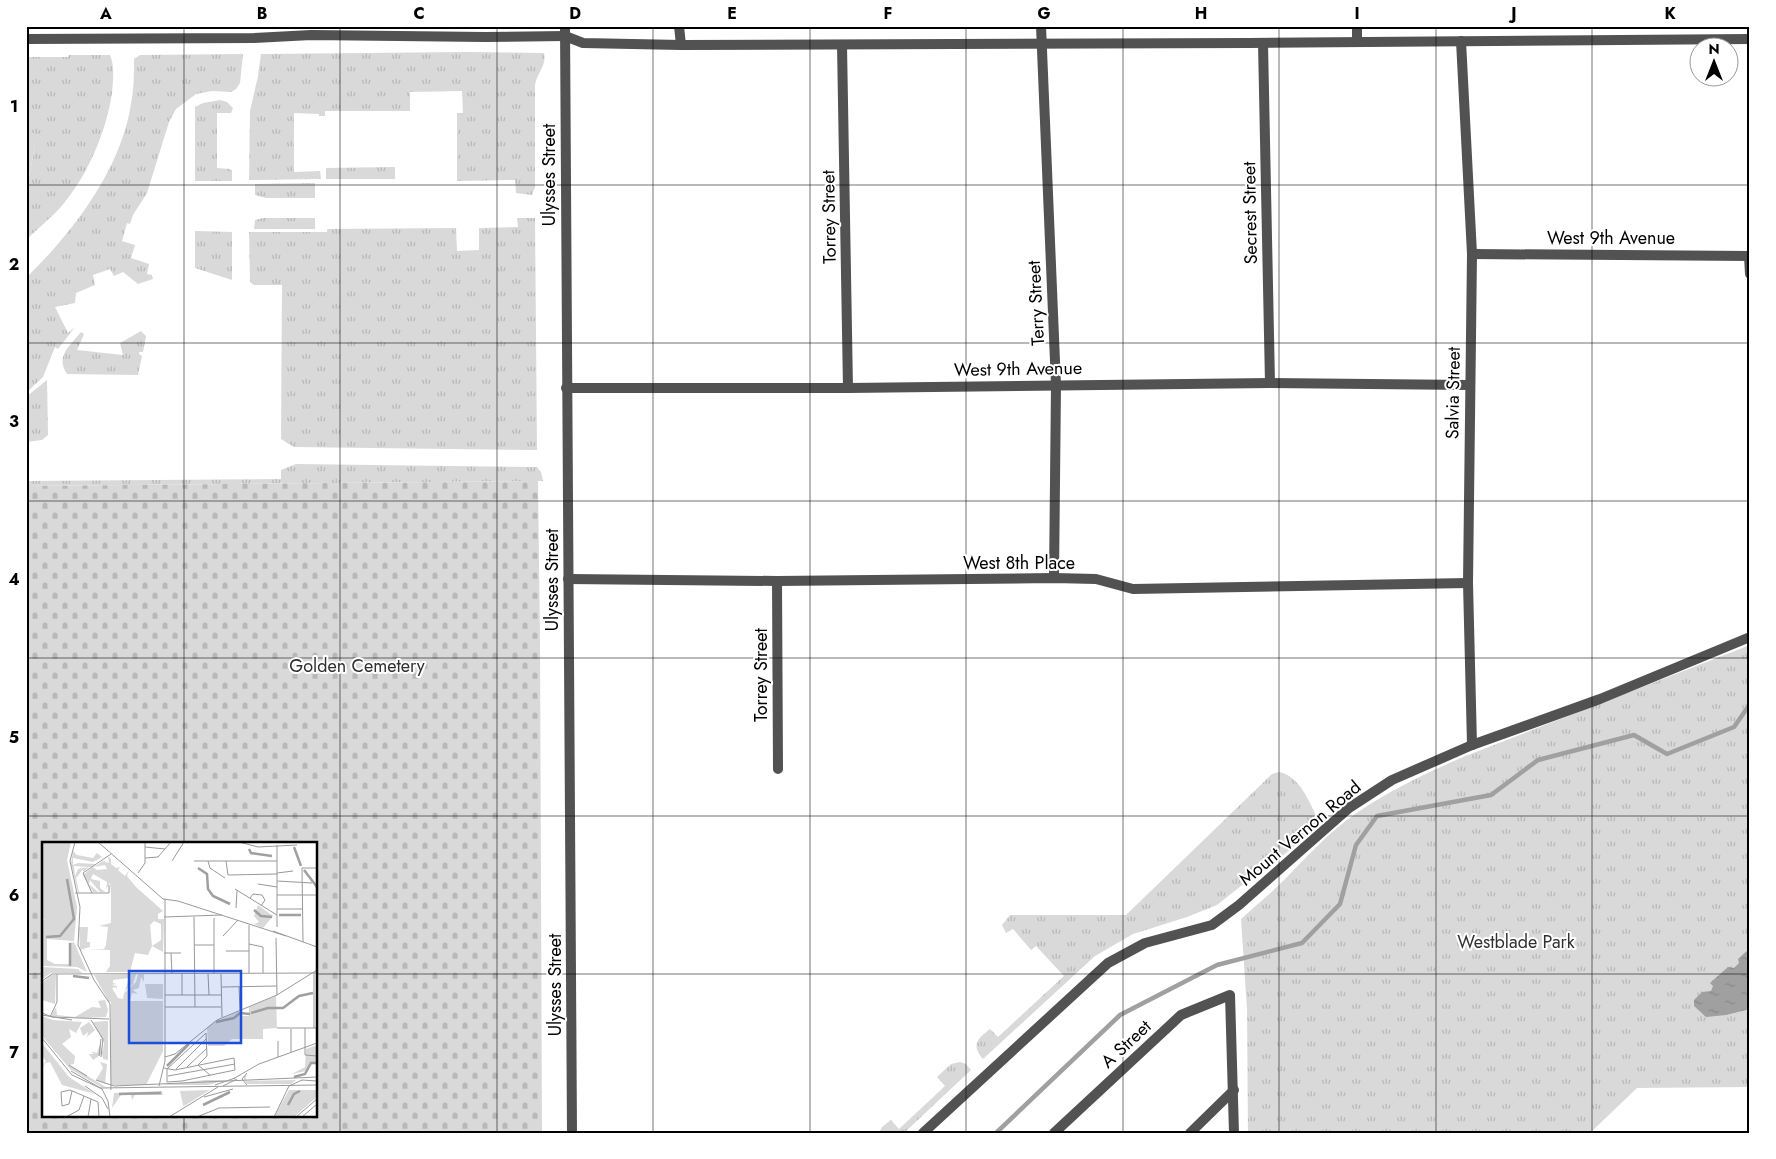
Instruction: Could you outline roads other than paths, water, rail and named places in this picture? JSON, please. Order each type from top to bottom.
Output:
[{"type":"street","points":[[679,26],[681,45]]},
{"type":"street","name":"Terry Street","points":[[1041,26],[1056,385],[1054,578]]},
{"type":"street","points":[[1357,26],[1357,42]]},
{"type":"street","points":[[26,39],[254,38],[312,35],[485,38],[565,31],[583,43],[681,45],[1750,39]]},
{"type":"street","name":"Ulysses Street","points":[[565,31],[572,1133]]},
{"type":"street","name":"Salvia Street","points":[[1461,41],[1472,254],[1468,583],[1472,746]]},
{"type":"street","name":"Secrest Street","points":[[1263,43],[1270,383]]},
{"type":"street","name":"Torrey Street","points":[[842,44],[848,388]]},
{"type":"street","name":"West 9th Avenue","points":[[1472,254],[1749,256]]},
{"type":"street","points":[[1749,256],[1750,274]]},
{"type":"street","name":"West 9th Avenue","points":[[566,388],[848,388],[1270,383],[1470,385]]},
{"type":"street","name":"West 8th Place","points":[[568,579],[777,581],[1054,578],[1096,579],[1133,589],[1468,583]]},
{"type":"street","name":"Torrey Street","points":[[777,581],[778,769]]},
{"type":"street","name":"Mount Vernon Road","points":[[923,1133],[1108,963],[1145,943],[1212,925],[1240,905],[1349,808],[1392,780],[1472,746],[1600,699],[1750,638]]},
{"type":"street","name":"A Street","points":[[1054,1133],[1181,1015],[1230,995],[1234,1090]]},
{"type":"street","points":[[1190,1133],[1234,1090]]},
{"type":"street","points":[[1234,1090],[1234,1133]]},
{"type":"water","points":[[1750,948],[1750,1009],[1726,1015],[1706,1017],[1694,1006],[1694,1000],[1702,992],[1711,991],[1713,986],[1710,983],[1728,967],[1734,968],[1739,963],[1738,959]]},
{"type":"waterway","points":[[996,1133],[1120,1015],[1217,965],[1302,943],[1340,904],[1356,845],[1377,816],[1491,795],[1538,760],[1634,735],[1667,754],[1734,727],[1750,704]]},
{"type":"park label","name":"Golden Cemetery","points":[[357,666]]},
{"type":"park label","name":"Westblade Park","points":[[1516,942]]}]
